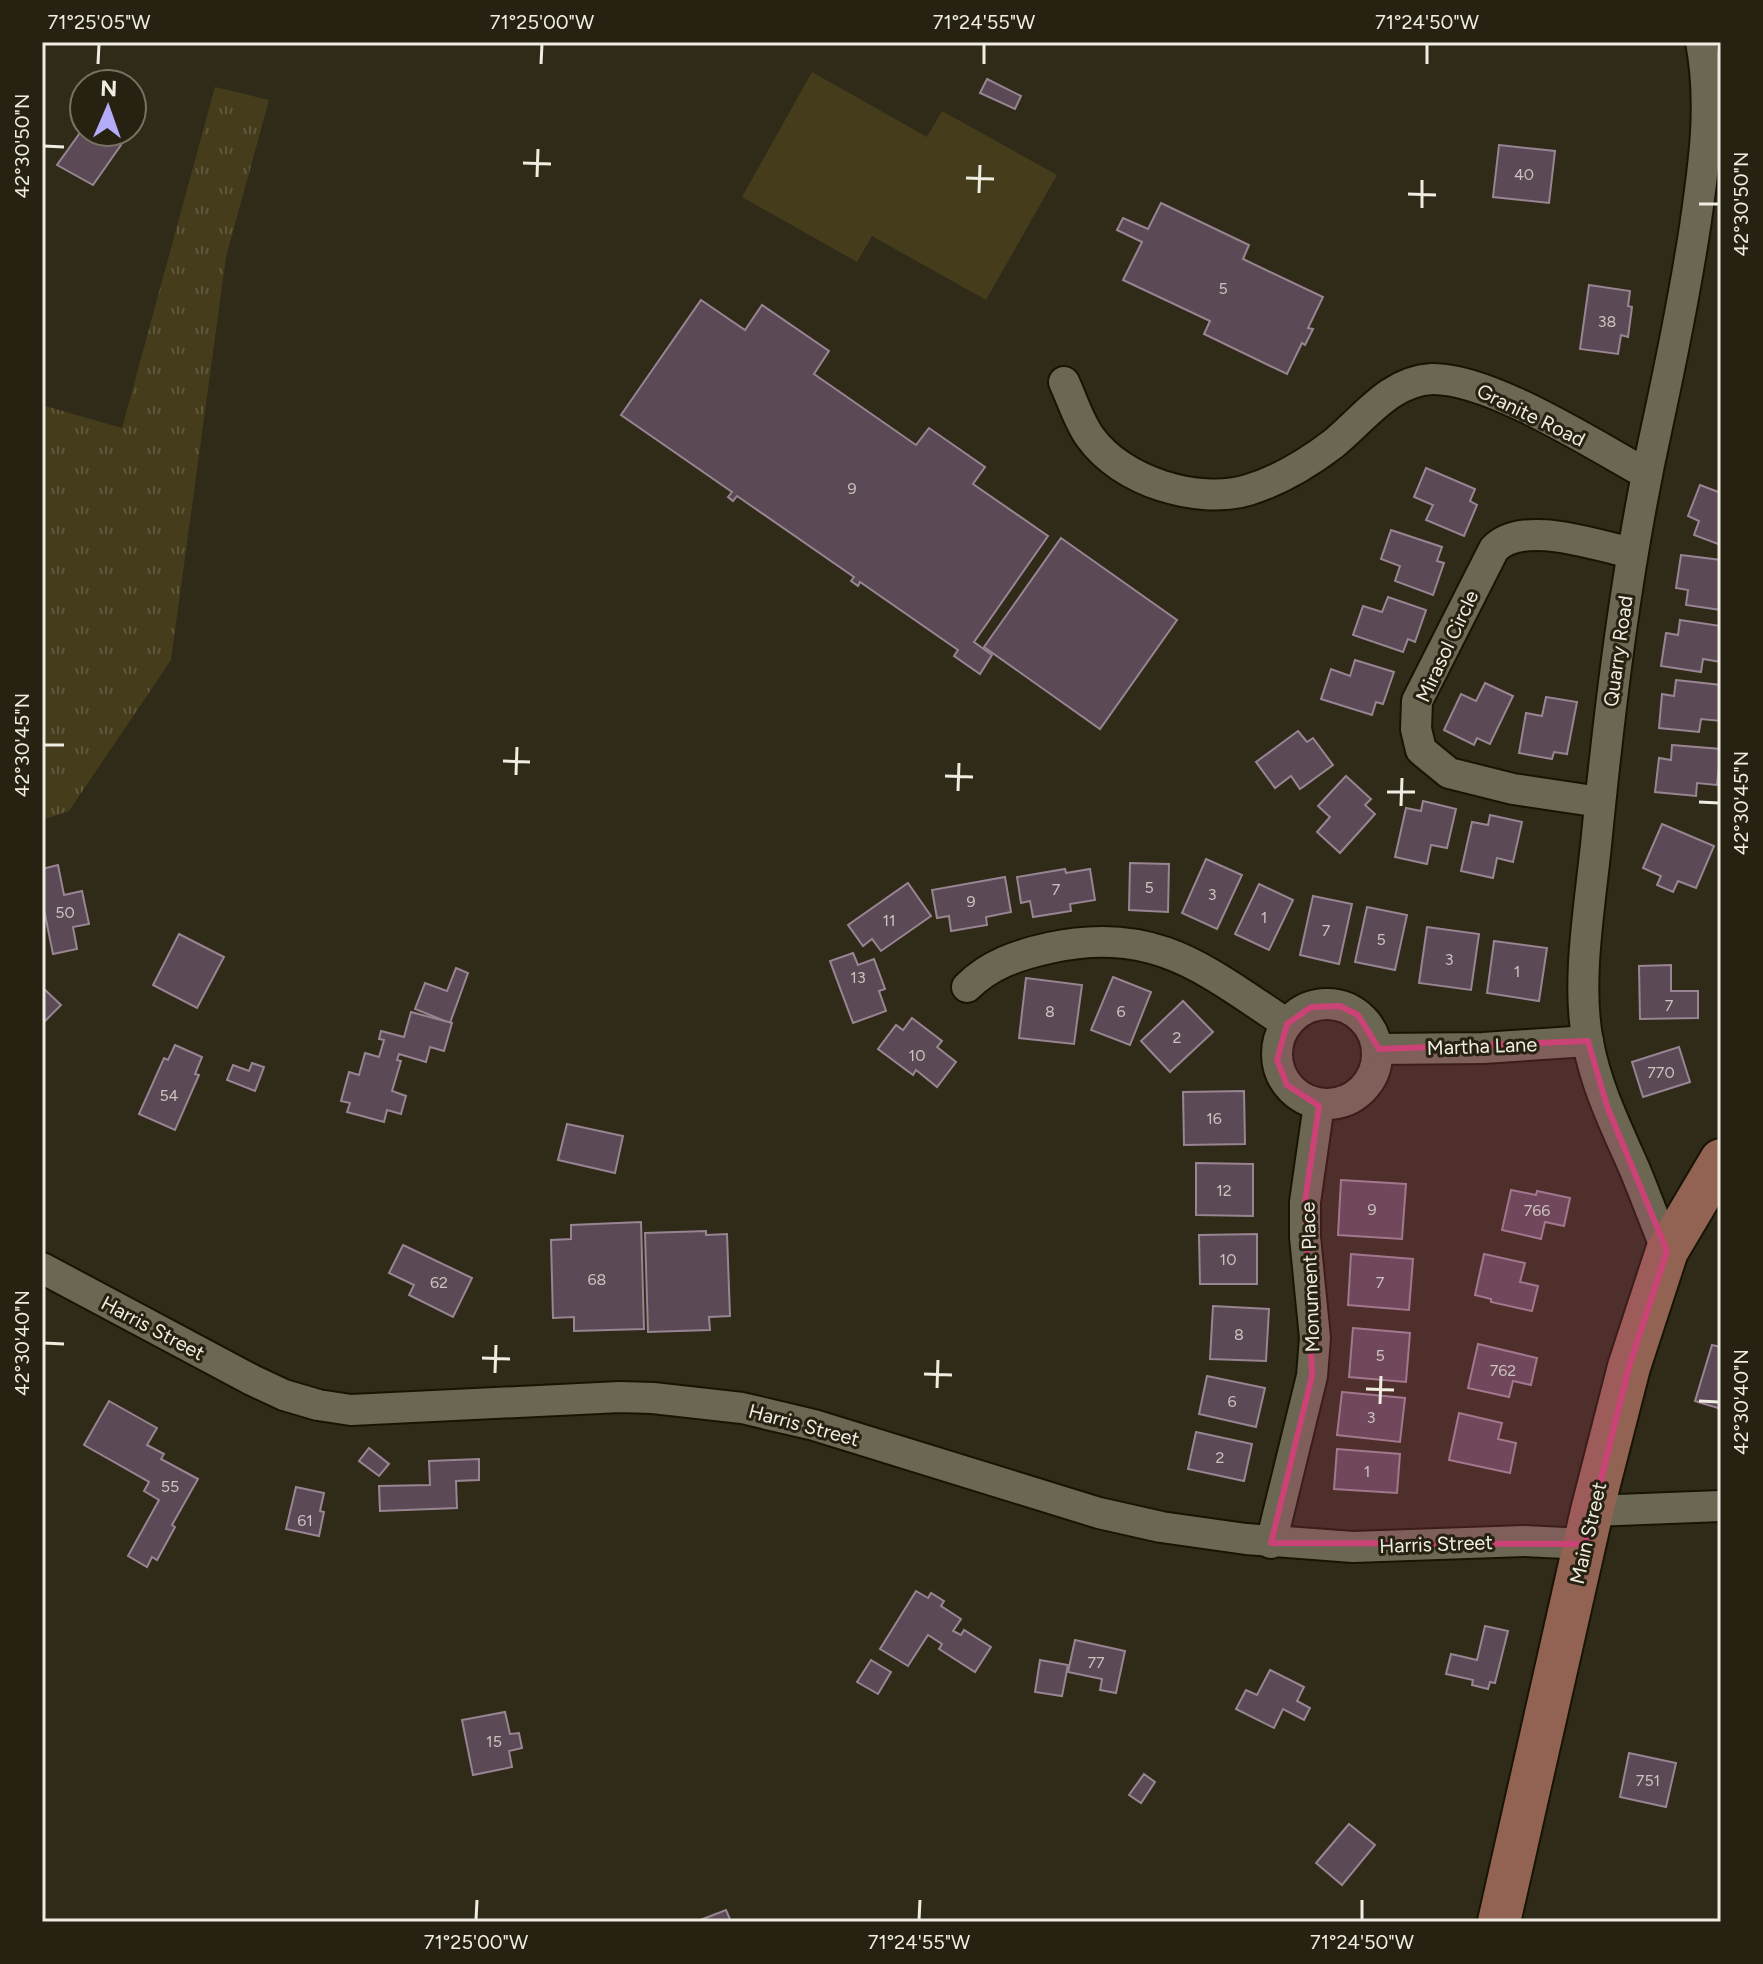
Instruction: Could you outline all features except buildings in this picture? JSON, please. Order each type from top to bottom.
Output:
[{"type":"main road","name":"Main Street","points":[[1499,1922],[1589,1527],[1629,1367],[1667,1251],[1721,1160]]},
{"type":"street","name":"Quarry Road","points":[[1667,1251],[1607,1106],[1588,1041],[1583,1011],[1606,733],[1632,553],[1684,298],[1700,190],[1707,126],[1707,71],[1701,42]]},
{"type":"street","name":"Granite Road","points":[[1064,382],[1090,437],[1114,460],[1140,479],[1194,495],[1246,491],[1295,470],[1335,442],[1357,419],[1399,387],[1430,379],[1464,382],[1517,404],[1647,474]]},
{"type":"street","name":"Mirasol Circle","points":[[1600,802],[1513,789],[1449,773],[1421,750],[1416,729],[1417,701],[1500,542],[1515,535],[1538,534],[1632,553]]},
{"type":"street","points":[[967,987],[988,969],[1026,954],[1075,943],[1126,942],[1176,955],[1200,966],[1287,1024]]},
{"type":"street","points":[[1321,1005],[1340,1006],[1358,1015],[1371,1030],[1377,1049],[1371,1078],[1358,1094],[1339,1103],[1319,1104],[1294,1092],[1279,1069],[1279,1041],[1287,1024],[1311,1007],[1321,1005]]},
{"type":"street","name":"Martha Lane","points":[[1377,1049],[1483,1048],[1588,1041]]},
{"type":"street","name":"Monument Place","points":[[1271,1543],[1312,1376],[1315,1338],[1305,1237],[1305,1202],[1319,1104]]},
{"type":"street","name":"Harris Street","points":[[42,1268],[252,1380],[284,1395],[318,1405],[351,1410],[620,1397],[714,1404],[814,1425],[1099,1513],[1271,1543],[1353,1547],[1524,1541],[1589,1527],[1721,1506]]},
{"type":"highlighted area","points":[[1340,1006],[1358,1015],[1379,1049],[1588,1041],[1607,1106],[1667,1251],[1629,1367],[1585,1544],[1271,1543],[1312,1376],[1305,1202],[1319,1106],[1287,1085],[1277,1060],[1287,1024],[1311,1007]]},
{"type":"green space","points":[[812,72],[927,137],[942,111],[1057,175],[986,300],[872,236],[857,262],[742,197]]},
{"type":"green space","points":[[215,87],[269,100],[226,257],[171,660],[69,811],[42,820],[42,405],[122,428]]}]
